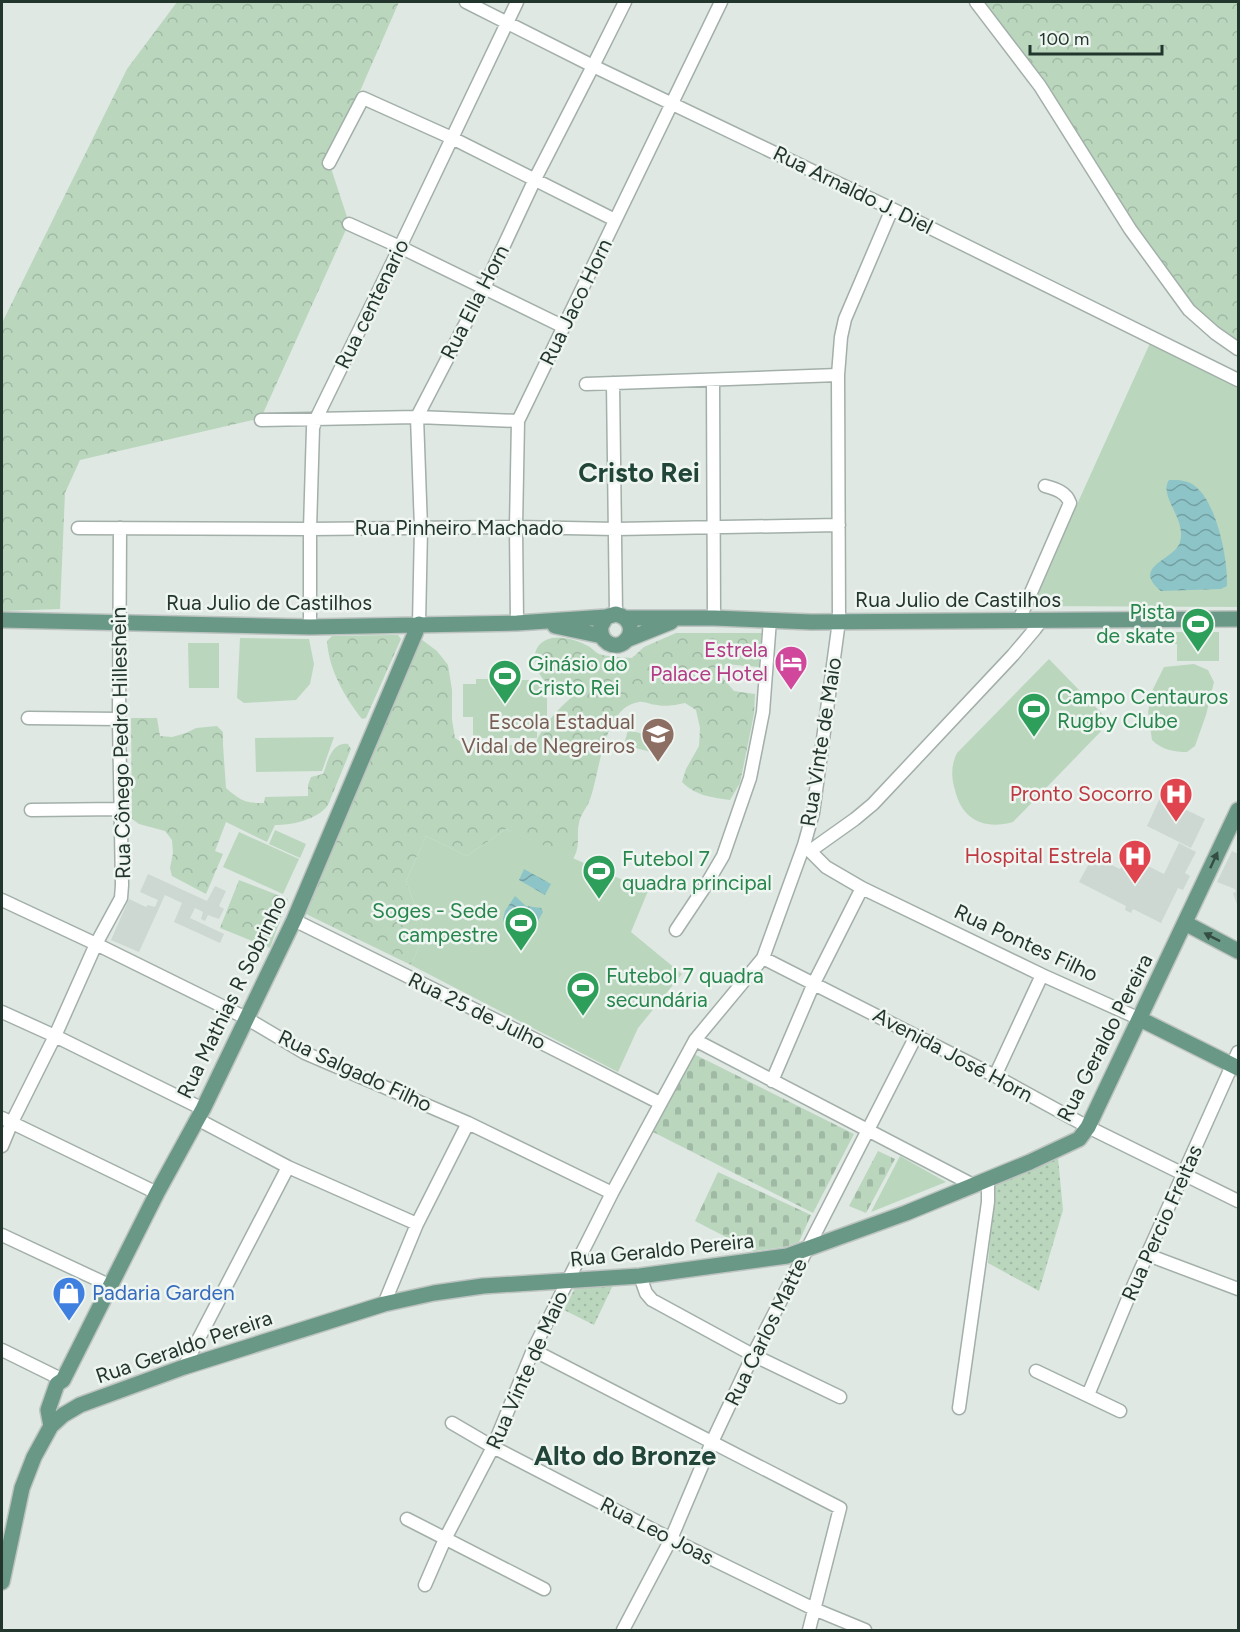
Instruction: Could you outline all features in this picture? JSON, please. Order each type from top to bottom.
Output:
[{"type":"main road","name":"Rua Julio de Castilhos","points":[[2,620],[310,627],[517,623],[616,616],[839,621],[1239,619]]},
{"type":"main road","points":[[616,616],[629,622],[631,632],[622,643],[613,645],[602,636],[601,626],[616,616]]},
{"type":"main road","name":"Rua Julio de Castilhos","points":[[626,640],[679,618]]},
{"type":"main road","name":"Rua Julio de Castilhos","points":[[537,622],[602,636]]},
{"type":"main road","name":"Rua Mathias R Sobrinho","points":[[51,1426],[48,1410],[57,1384],[63,1380],[157,1193],[200,1114],[294,920],[419,624]]},
{"type":"main road","name":"Rua Geraldo Pereira","points":[[2,1582],[22,1488],[34,1457],[51,1426],[63,1415],[80,1405],[184,1367],[384,1304],[434,1293],[483,1286],[640,1276],[769,1260],[806,1251],[1030,1162],[1079,1138],[1088,1127],[1212,862],[1239,810]]},
{"type":"main road","points":[[1185,923],[1239,951]]},
{"type":"main road","name":"Rua Pontes Filho","points":[[1140,1019],[1236,1061]]},
{"type":"main road","points":[[63,1380],[66,1400],[71,1410]]},
{"type":"street","name":"Rua Arnaldo J. Diel","points":[[466,2],[1239,380]]},
{"type":"street","name":"Rua centenario","points":[[310,627],[313,428],[517,2]]},
{"type":"street","name":"Rua Ella Horn","points":[[419,624],[421,528],[417,417],[484,288],[535,179],[625,2]]},
{"type":"street","name":"Rua Jaco Horn","points":[[517,623],[518,421],[721,2]]},
{"type":"street","points":[[976,2],[1040,86],[1130,229],[1189,310],[1215,333],[1239,349]]},
{"type":"street","points":[[329,163],[363,98],[452,138],[615,220]]},
{"type":"street","name":"Rua Vinte de Maio","points":[[425,1585],[445,1539],[493,1447],[533,1350],[612,1193],[695,1040],[763,958],[807,848],[839,621],[838,375],[841,336],[845,319],[892,210]]},
{"type":"street","points":[[349,224],[564,327]]},
{"type":"street","points":[[586,384],[838,375]]},
{"type":"street","points":[[713,380],[714,618]]},
{"type":"street","points":[[613,384],[616,616]]},
{"type":"street","points":[[261,420],[417,417],[518,421]]},
{"type":"street","points":[[1019,620],[1070,503],[1067,496],[1046,486]]},
{"type":"street","name":"Rua Pinheiro Machado","points":[[78,528],[516,527],[616,529],[839,525]]},
{"type":"street","name":"Rua Cônego Pedro Hilleshein","points":[[2,1146],[7,1120],[55,1036],[96,944],[121,898],[120,528]]},
{"type":"street","points":[[676,930],[723,856],[750,778],[763,712],[770,620]]},
{"type":"street","points":[[807,848],[855,819],[873,804],[1013,655],[1041,621]]},
{"type":"street","points":[[28,718],[119,719]]},
{"type":"street","points":[[31,810],[121,808]]},
{"type":"street","name":"Rua Pontes Filho","points":[[807,848],[826,867],[862,888],[1042,975],[1140,1019]]},
{"type":"street","points":[[772,1081],[814,983],[862,888]]},
{"type":"street","name":"Rua Salgado Filho","points":[[2,900],[246,1018],[305,1053],[468,1123],[612,1193]]},
{"type":"street","name":"Rua 25 de Julho","points":[[294,920],[660,1103]]},
{"type":"street","name":"Avenida José Horn","points":[[763,958],[994,1076],[1088,1127],[1239,1201]]},
{"type":"street","points":[[994,1076],[1042,975]]},
{"type":"street","points":[[2,1012],[55,1036],[200,1114],[288,1167],[417,1224]]},
{"type":"street","name":"Rua Carlos Matte","points":[[624,1630],[670,1539],[753,1355],[916,1036]]},
{"type":"street","points":[[695,1040],[973,1185]]},
{"type":"street","name":"Rua Percio Freitas","points":[[1088,1395],[1134,1284],[1236,1061]]},
{"type":"street","points":[[7,1120],[157,1193]]},
{"type":"street","points":[[384,1304],[417,1224],[468,1123]]},
{"type":"street","points":[[184,1367],[288,1167]]},
{"type":"street","points":[[959,1408],[987,1202],[988,1179]]},
{"type":"street","points":[[2,1235],[111,1286]]},
{"type":"street","points":[[1148,1256],[1239,1289]]},
{"type":"street","points":[[640,1276],[646,1293],[652,1300],[753,1355],[840,1397]]},
{"type":"street","points":[[2,1350],[63,1380]]},
{"type":"street","points":[[533,1350],[840,1508],[809,1630]]},
{"type":"street","points":[[1036,1371],[1120,1411]]},
{"type":"street","name":"Rua Leo Joas","points":[[452,1423],[493,1447],[670,1539],[814,1609],[866,1630]]},
{"type":"street","points":[[407,1519],[544,1589]]},
{"type":"shaded area","name":"Pronto Socorro","points":[[1173,791],[1178,794],[1174,804],[1205,819],[1191,848],[1147,826],[1160,798],[1167,802]]},
{"type":"shaded area","name":"Hospital Estrela","points":[[1179,843],[1196,852],[1185,873],[1190,876],[1183,890],[1178,888],[1161,923],[1133,909],[1131,913],[1125,910],[1126,906],[1079,882],[1093,856],[1120,869],[1124,863],[1144,873],[1148,866],[1164,874]]},
{"type":"shaded area","points":[[1232,851],[1238,854],[1237,904],[1233,893],[1236,892],[1235,889],[1217,882]]},
{"type":"shaded area","points":[[148,874],[207,901],[215,886],[226,891],[219,906],[224,909],[219,919],[208,915],[205,921],[201,919],[203,912],[195,908],[190,918],[224,934],[220,943],[174,922],[182,903],[165,895],[139,952],[111,940],[129,899],[146,907],[148,905],[155,907],[158,900],[140,892]]},
{"type":"green space","points":[[177,2],[399,2],[329,162],[349,223],[261,418],[80,460],[65,493],[60,609],[2,611],[2,323],[127,69]]},
{"type":"green space","points":[[976,2],[1238,2],[1238,346],[1189,310]]},
{"type":"green space","points":[[1151,341],[1238,384],[1238,607],[1031,606]]},
{"type":"green space","name":"Pista de skate","points":[[1176,632],[1219,632],[1219,661],[1177,661],[1177,644],[1171,644],[1171,638],[1176,638]]},
{"type":"green space","points":[[676,633],[762,633],[759,667],[725,664],[722,677],[734,691],[755,694],[754,714],[740,783],[730,800],[698,793],[682,782],[686,769],[699,746],[700,728],[696,710],[685,703],[664,706],[639,702],[627,707],[617,716],[610,729],[593,790],[580,820],[578,845],[573,859],[506,829],[467,856],[426,836],[406,881],[425,933],[411,965],[306,914],[421,639],[437,651],[448,665],[455,738],[469,747],[535,744],[551,718],[573,696],[568,689],[554,686],[541,677],[535,664],[535,657],[539,645],[544,641],[552,638],[566,638],[584,644],[599,654],[632,658],[644,647]]},
{"type":"green space","points":[[398,635],[401,639],[366,718],[362,719],[338,682],[328,652],[327,641],[332,636]]},
{"type":"green space","points":[[240,638],[309,639],[314,664],[310,684],[296,700],[244,703],[237,698]]},
{"type":"green space","points":[[188,643],[219,643],[219,688],[189,688]]},
{"type":"green space","name":"Campo Centauros Rugby Clube","points":[[1049,659],[1110,722],[1013,822],[993,825],[976,820],[963,809],[955,790],[952,771],[957,753]]},
{"type":"green space","points":[[1194,664],[1208,670],[1214,682],[1206,715],[1195,746],[1187,752],[1168,750],[1152,740],[1148,712],[1153,689],[1164,667]]},
{"type":"green space","name":"Ginásio do Cristo Rei","points":[[499,668],[515,669],[515,680],[538,680],[538,685],[543,685],[543,693],[547,693],[547,716],[537,716],[537,738],[473,738],[473,717],[463,717],[463,684],[476,684],[476,679],[499,679]]},
{"type":"green space","points":[[131,718],[157,718],[160,736],[172,737],[196,728],[217,726],[223,732],[226,788],[243,800],[252,802],[264,803],[265,797],[308,796],[311,777],[323,774],[334,749],[342,744],[348,744],[351,749],[328,805],[311,818],[296,823],[275,825],[267,842],[226,822],[215,851],[223,854],[206,894],[172,876],[170,868],[173,853],[172,840],[165,831],[139,824],[132,819]]},
{"type":"green space","points":[[628,730],[659,738],[655,753],[624,745]]},
{"type":"green space","points":[[334,737],[322,771],[256,772],[255,738]]},
{"type":"green space","points":[[506,829],[648,891],[631,932],[682,974],[638,1028],[618,1072],[411,965],[425,933],[406,881],[426,836],[467,856]]},
{"type":"green space","points":[[275,830],[306,844],[300,858],[269,844]]},
{"type":"green space","points":[[239,832],[299,859],[283,894],[223,867]]},
{"type":"green space","points":[[239,880],[288,899],[270,948],[220,928]]},
{"type":"green space","points":[[694,1054],[854,1134],[813,1213],[653,1132]]},
{"type":"green space","points":[[878,1151],[895,1159],[866,1213],[849,1206]]},
{"type":"green space","points":[[900,1156],[946,1182],[871,1212]]},
{"type":"green space","points":[[1058,1158],[1063,1210],[1039,1291],[988,1263],[994,1198],[992,1184]]},
{"type":"green space","points":[[718,1172],[811,1215],[799,1242],[785,1247],[753,1251],[695,1221]]},
{"type":"green space","points":[[613,1285],[594,1325],[564,1310],[575,1288]]},
{"type":"water","points":[[1169,480],[1190,483],[1203,495],[1210,506],[1223,547],[1227,586],[1221,589],[1161,591],[1153,582],[1150,575],[1152,569],[1171,554],[1180,542],[1180,525],[1167,493]]},
{"type":"water","points":[[524,869],[551,884],[545,895],[519,880]]},
{"type":"water","points":[[515,896],[526,906],[541,908],[543,912],[535,926],[515,920],[504,922],[505,911]]},
{"type":"place","name":"Pista de skate","points":[[1198,653]]},
{"type":"place","name":"Estrela Palace Hotel","points":[[791,691]]},
{"type":"place","name":"Ginásio do Cristo Rei","points":[[505,705]]},
{"type":"place","name":"Campo Centauros Rugby Clube","points":[[1034,738]]},
{"type":"place","name":"Escola Estadual Vidal de Negreiros","points":[[658,763]]},
{"type":"place","name":"Pronto Socorro","points":[[1176,823]]},
{"type":"place","name":"Hospital Estrela","points":[[1135,885]]},
{"type":"place","name":"Futebol 7 quadra principal","points":[[599,900]]},
{"type":"place","name":"Soges - Sede campestre","points":[[521,952]]},
{"type":"place","name":"Futebol 7 quadra secundária","points":[[583,1017]]},
{"type":"place","name":"Padaria Garden","points":[[69,1322]]},
{"type":"district","name":"Cristo Rei","points":[[639,473]]},
{"type":"district","name":"Alto do Bronze","points":[[625,1456]]}]
